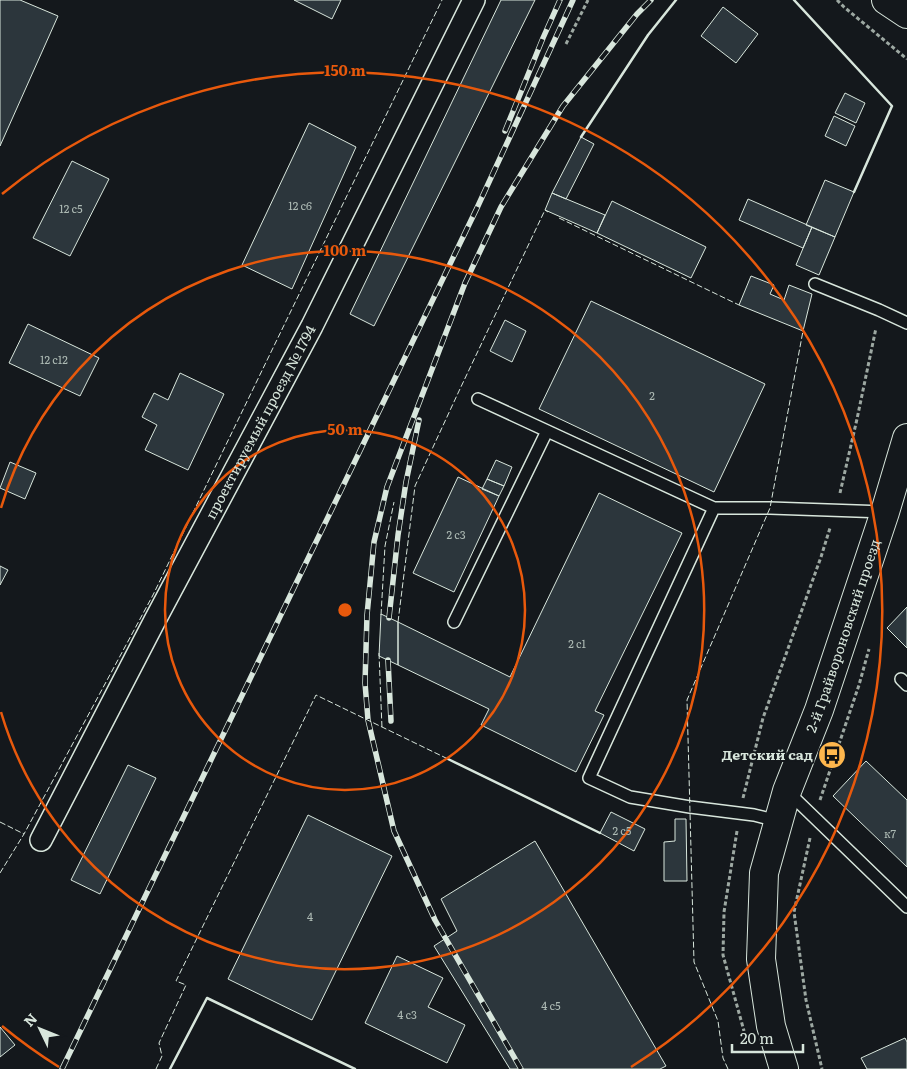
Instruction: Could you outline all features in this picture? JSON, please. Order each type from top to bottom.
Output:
[{"type":"main road","points":[[886,0],[907,14]]},
{"type":"main road","name":"2-й Грайвороновский проезд","points":[[784,1069],[771,1026],[761,959],[764,873],[787,791],[819,710],[885,512],[907,438]]},
{"type":"street","name":"проектируемый проезд № 1794","points":[[41,840],[154,622],[312,326],[474,0]]},
{"type":"lane","points":[[815,284],[907,323]]},
{"type":"lane","points":[[478,399],[714,508],[885,512]]},
{"type":"lane","points":[[454,622],[547,431]]},
{"type":"lane","points":[[714,508],[589,778],[630,797],[754,815],[778,821]]},
{"type":"lane","points":[[787,791],[907,907]]},
{"type":"path","points":[[566,44],[588,0]]},
{"type":"path","points":[[837,0],[907,59]]},
{"type":"path","points":[[739,813],[763,718],[818,566],[836,510],[857,420],[879,310]]},
{"type":"path","points":[[822,1069],[806,1000],[794,912],[814,816],[860,685],[870,646]]},
{"type":"building","points":[[0,0],[20,0],[58,16],[0,146]]},
{"type":"building","points":[[294,0],[341,0],[332,19]]},
{"type":"building","points":[[501,0],[535,0],[374,326],[350,314]]},
{"type":"building","points":[[723,7],[758,34],[736,63],[701,36]]},
{"type":"building","points":[[845,93],[865,103],[856,123],[835,113]]},
{"type":"building","points":[[834,116],[855,126],[846,146],[825,136]]},
{"type":"building","points":[[309,123],[356,147],[292,289],[242,265]]},
{"type":"building","points":[[581,137],[594,144],[566,199],[552,193]]},
{"type":"building","points":[[72,161],[109,179],[70,256],[33,238]]},
{"type":"building","points":[[825,180],[854,192],[835,237],[806,225]]},
{"type":"building","points":[[552,193],[605,215],[597,233],[545,210]]},
{"type":"building","points":[[748,199],[812,227],[803,248],[739,220]]},
{"type":"building","points":[[612,201],[706,247],[691,278],[597,233]]},
{"type":"building","points":[[812,227],[835,237],[819,275],[796,265]]},
{"type":"building","points":[[751,276],[774,285],[770,294],[784,300],[789,285],[812,294],[803,331],[739,305]]},
{"type":"building","points":[[591,301],[765,384],[714,492],[539,409]]},
{"type":"building","points":[[505,320],[526,331],[512,362],[490,351]]},
{"type":"building","points":[[28,324],[99,358],[80,396],[9,363]]},
{"type":"building","points":[[180,373],[224,394],[188,470],[145,450],[157,425],[142,417],[154,393],[168,400]]},
{"type":"building","points":[[496,460],[512,467],[504,486],[487,479]]},
{"type":"building","points":[[10,462],[36,473],[25,499],[0,488]]},
{"type":"building","points":[[458,477],[499,496],[454,592],[413,573]]},
{"type":"building","points":[[487,479],[504,486],[499,496],[482,489]]},
{"type":"building","points":[[599,493],[682,533],[595,711],[604,715],[576,772],[481,725],[489,709],[398,665],[398,622],[510,677]]},
{"type":"building","points":[[0,566],[8,570],[0,585]]},
{"type":"building","points":[[907,607],[907,648],[887,628]]},
{"type":"building","points":[[381,614],[398,622],[398,665],[379,656]]},
{"type":"building","points":[[866,761],[907,800],[907,867],[833,796]]},
{"type":"building","points":[[128,765],[156,778],[100,894],[71,880]]},
{"type":"building","points":[[611,812],[645,829],[634,851],[600,833]]},
{"type":"building","points":[[308,815],[392,856],[312,1020],[228,979]]},
{"type":"building","points":[[675,819],[686,819],[687,881],[664,881],[664,842],[675,841]]},
{"type":"building","points":[[535,841],[666,1066],[660,1069],[510,1069],[434,946],[457,931],[441,899]]},
{"type":"building","points":[[397,956],[443,978],[428,1007],[465,1025],[447,1063],[365,1023]]},
{"type":"building","points":[[0,1027],[15,1045],[0,1057]]},
{"type":"building","points":[[905,1038],[907,1042],[907,1069],[867,1069],[861,1058]]},
{"type":"railway","points":[[505,131],[560,0]]},
{"type":"railway","points":[[62,1069],[477,208],[573,0]]},
{"type":"railway","points":[[521,1069],[435,920],[394,831],[368,720],[365,683],[367,615],[374,542],[387,487],[465,283],[501,207],[563,106],[637,14],[651,0]]},
{"type":"railway","points":[[389,618],[406,482],[419,420]]},
{"type":"railway","points":[[388,660],[391,721]]},
{"type":"fence","points":[[0,873],[24,834],[153,595],[442,0]]},
{"type":"fence","points":[[398,622],[415,486],[545,210],[548,212]]},
{"type":"fence","points":[[559,218],[739,305]]},
{"type":"fence","points":[[728,1069],[723,1058],[718,1021],[694,962],[687,700],[770,508],[803,331]]},
{"type":"fence","points":[[381,615],[385,546],[394,502]]},
{"type":"fence","points":[[379,653],[382,728]]},
{"type":"fence","points":[[156,1069],[162,1056],[159,1043],[186,985],[176,981],[316,695],[448,759]]},
{"type":"fence","points":[[0,822],[24,834]]},
{"type":"wall","points":[[581,137],[648,35],[676,0]]},
{"type":"wall","points":[[794,0],[892,106],[854,192]]},
{"type":"wall","points":[[448,759],[600,833]]},
{"type":"wall","points":[[170,1069],[207,998],[355,1069]]},
{"type":"place","name":"Детский сад","points":[[832,755]]}]
